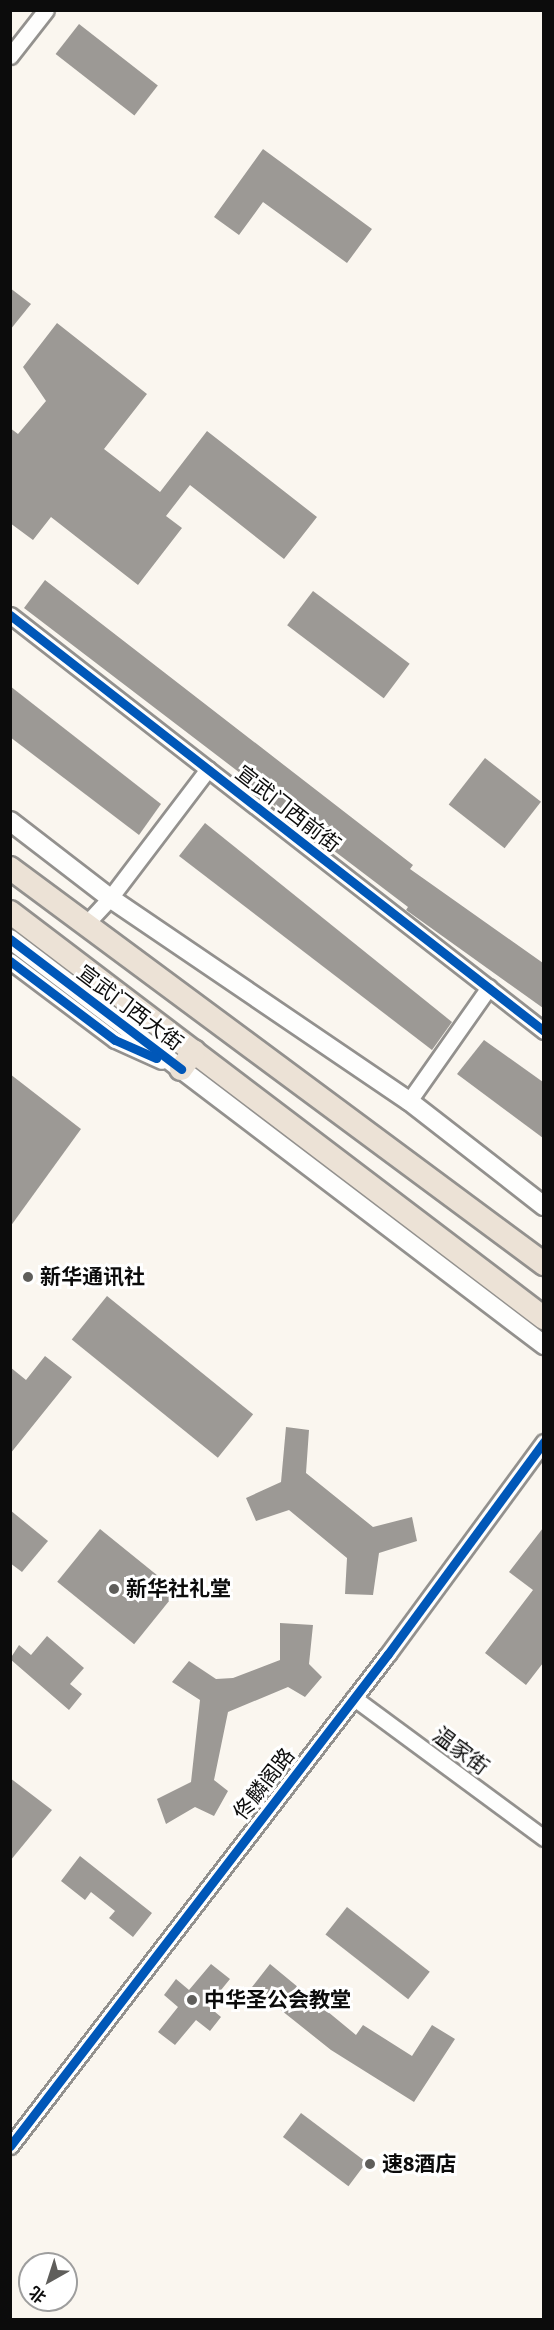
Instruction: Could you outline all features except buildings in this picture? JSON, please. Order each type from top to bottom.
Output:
[{"type":"main road","name":"宣武门西大街","points":[[10,868],[543,1264]]},
{"type":"main road","name":"宣武门西大街","points":[[10,912],[187,1060],[543,1318]]},
{"type":"street","points":[[10,56],[46,10]]},
{"type":"street","name":"宣武门西前街","points":[[10,615],[543,1031]]},
{"type":"street","points":[[85,925],[110,898],[208,769]]},
{"type":"street","points":[[10,821],[110,898],[409,1101],[543,1206]]},
{"type":"street","name":"宣武门西大街","points":[[10,939],[187,1060],[543,1345]]},
{"type":"street","name":"宣武门西大街","points":[[10,961],[115,1040],[187,1060]]},
{"type":"street","points":[[409,1101],[489,987]]},
{"type":"street","name":"佟麟阁路","points":[[10,2146],[354,1698],[543,1442]]},
{"type":"street","name":"温家街","points":[[354,1698],[543,1839]]},
{"type":"cycle path","points":[[10,615],[544,1031]]},
{"type":"cycle path","points":[[10,939],[181,1069]]},
{"type":"cycle path","points":[[10,961],[115,1040],[156,1058]]},
{"type":"cycle path","points":[[10,2146],[388,1654],[544,1442]]},
{"type":"place","name":"新华通讯社","points":[[28,1277]]},
{"type":"place","name":"新华社礼堂","points":[[114,1589]]},
{"type":"place","name":"中华圣公会教堂","points":[[192,2000]]},
{"type":"place","name":"速8酒店","points":[[370,2164]]}]
